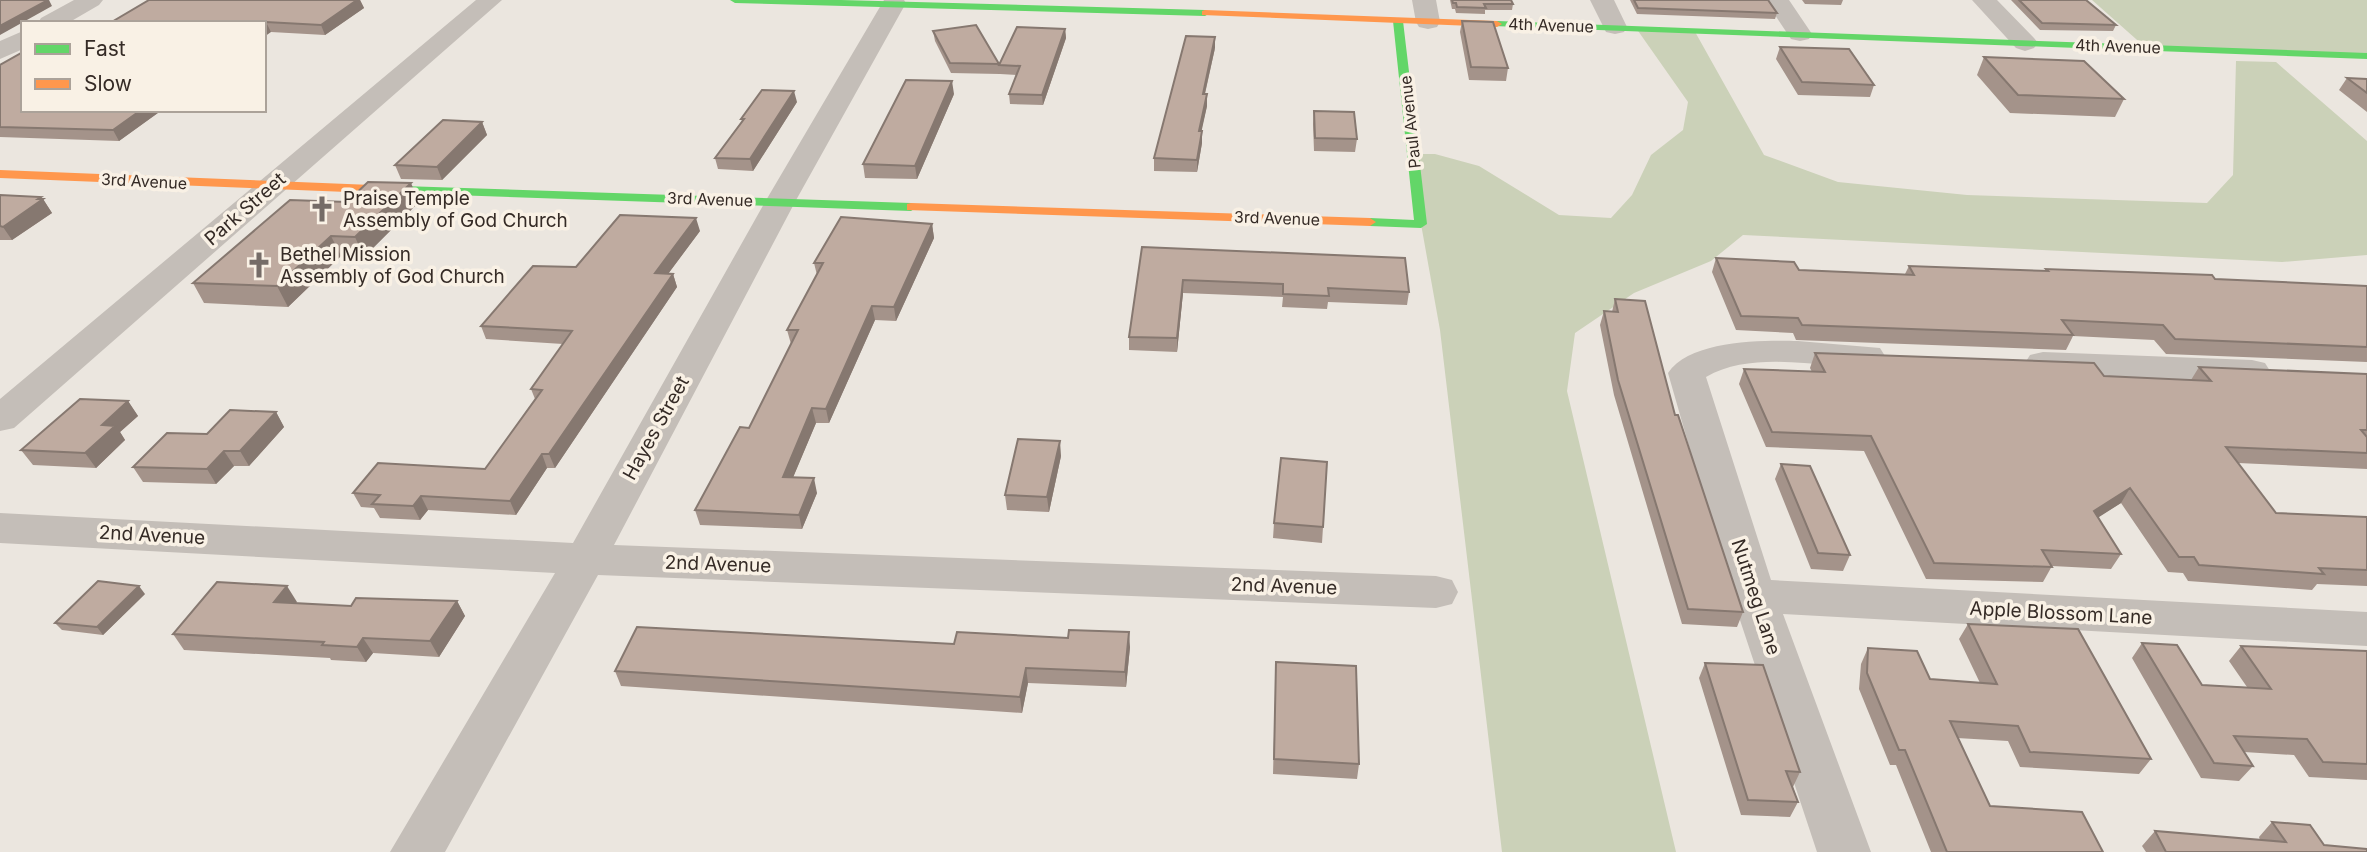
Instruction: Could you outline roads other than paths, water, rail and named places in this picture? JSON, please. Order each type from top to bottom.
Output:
[{"type":"street","points":[[54,21],[91,0]]},
{"type":"street","name":"Park Street","points":[[0,419],[490,0]]},
{"type":"street","name":"4th Avenue","points":[[735,0],[1398,21],[1426,11],[1615,27],[2367,56]]},
{"type":"street","points":[[1602,0],[1615,27]]},
{"type":"street","points":[[1777,0],[1800,34]]},
{"type":"street","points":[[1984,0],[2025,43]]},
{"type":"street","name":"Hayes Street","points":[[417,852],[585,559],[780,202],[894,3]]},
{"type":"street","name":"Paul Avenue","points":[[1398,21],[1421,224]]},
{"type":"street","points":[[0,51],[21,39]]},
{"type":"street","name":"3rd Avenue","points":[[0,174],[272,186],[1421,224]]},
{"type":"street","name":"Nutmeg Lane","points":[[1844,852],[1754,596],[1686,373],[1701,362],[1759,352],[1897,357]]},
{"type":"street","points":[[2008,361],[2284,372]]},
{"type":"street","name":"2nd Avenue","points":[[0,528],[585,559],[1436,592]]},
{"type":"street","name":"Apple Blossom Lane","points":[[1754,596],[2367,629]]},
{"type":"place","name":"Praise Temple Assembly of God Church","points":[[322,209]]},
{"type":"place","name":"Bethel Mission Assembly of God Church","points":[[259,265]]}]
